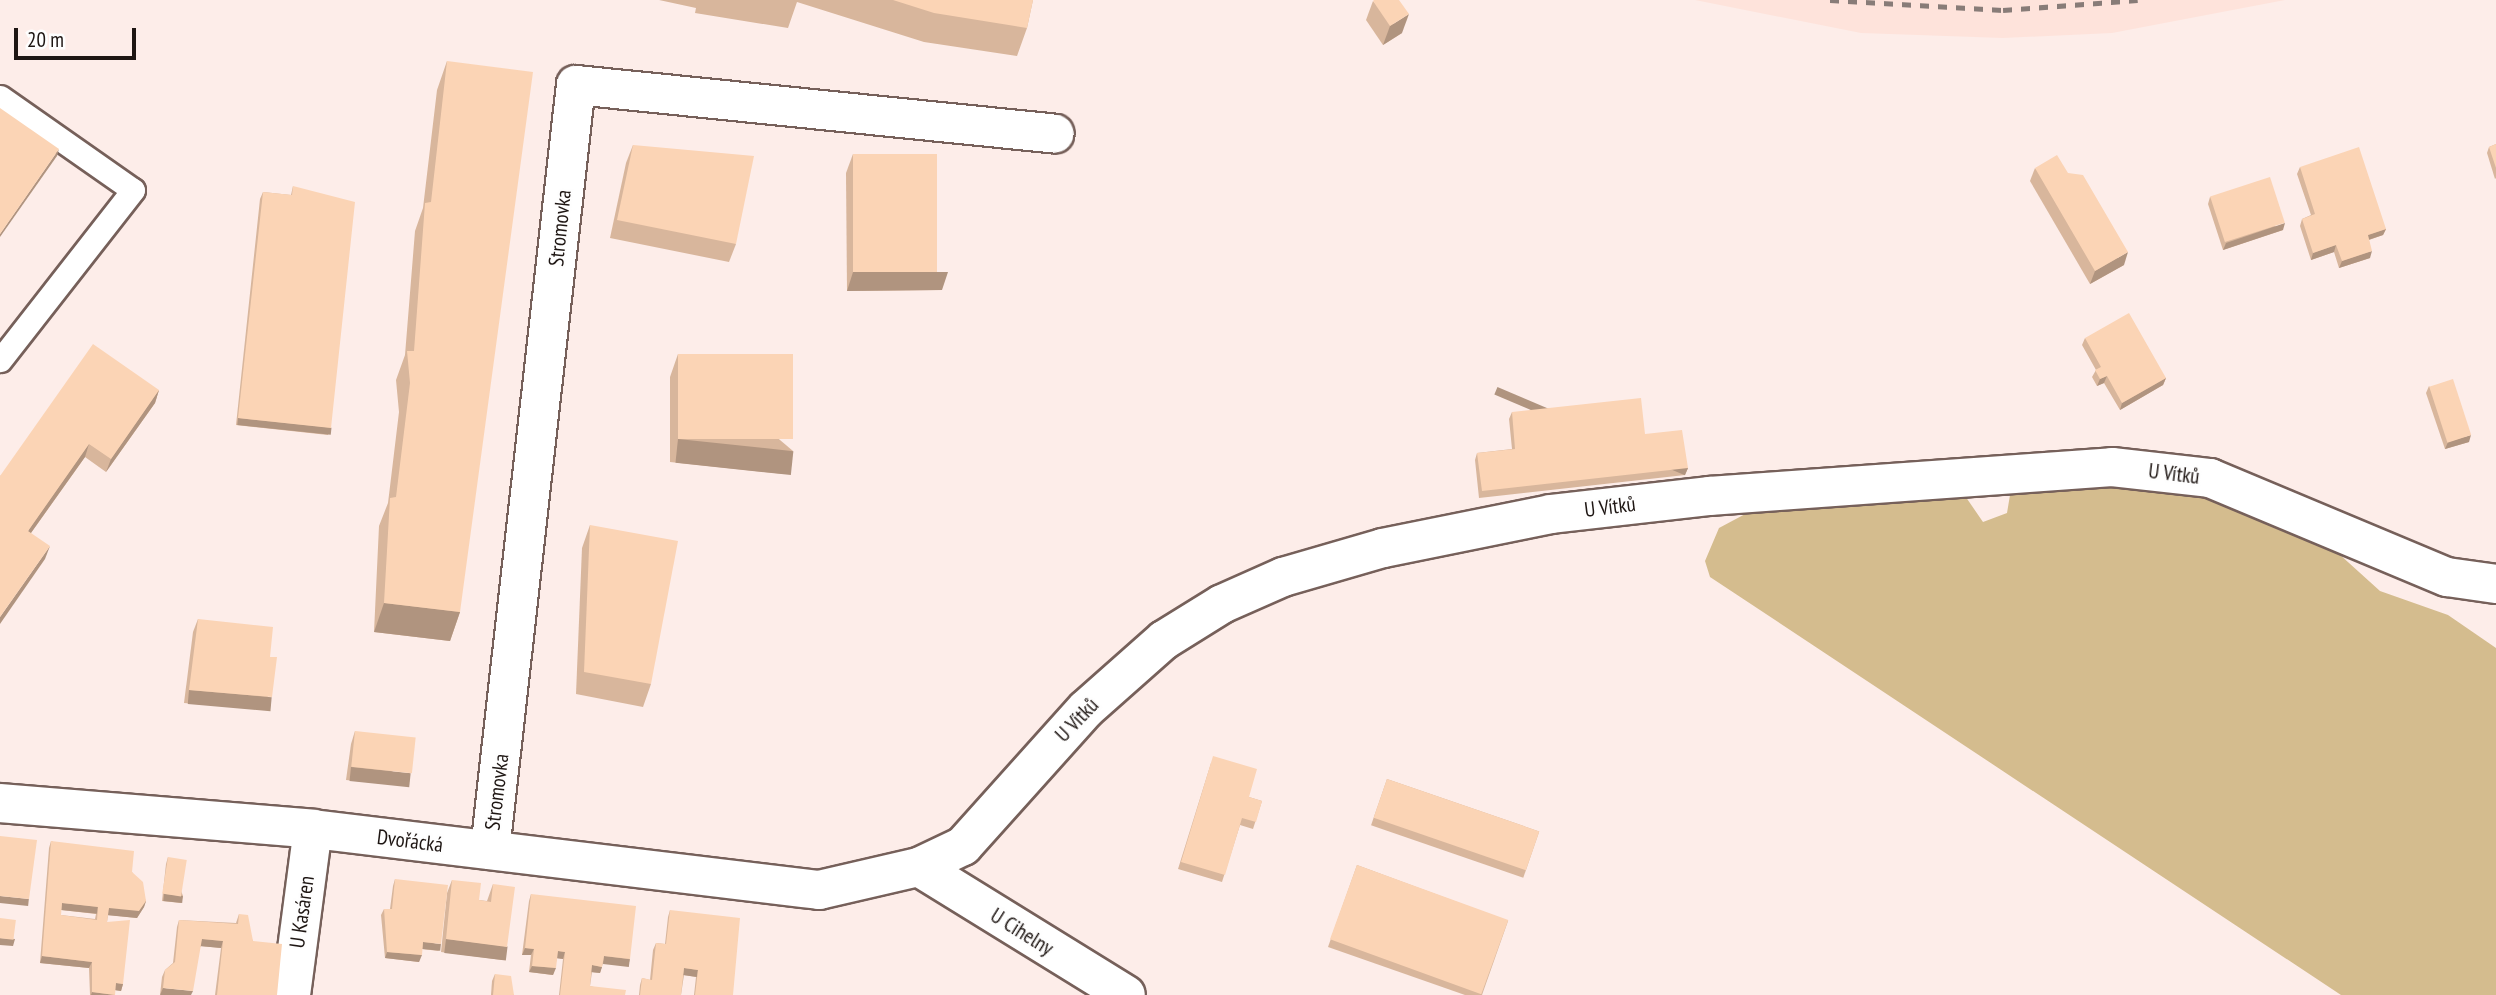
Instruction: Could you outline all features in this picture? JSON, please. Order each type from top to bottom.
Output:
[{"type":"street","name":"Stromovka","points":[[490,850],[576,85],[1055,134]]},
{"type":"street","name":"U Vítků","points":[[819,890],[919,867],[963,846],[1086,709],[1164,640],[1223,604],[1283,577],[1383,548],[1551,514],[1709,496],[2112,467],[2210,478],[2447,577],[2496,583]]},
{"type":"street","name":"Dvořácká","points":[[0,803],[313,829],[819,890]]},
{"type":"street","name":"U Kasáren","points":[[290,995],[313,829]]},
{"type":"street","name":"U Cihelny","points":[[919,867],[1126,995]]},
{"type":"lane","points":[[0,97],[133,190],[0,360]]},
{"type":"shaded area","points":[[1695,0],[2285,0],[2112,33],[2003,38],[1861,33]]},
{"type":"shaded area","points":[[2116,481],[2200,486],[2328,544],[2380,591],[2448,615],[2496,648],[2496,995],[2341,995],[1710,577],[1705,561],[1719,528],[1749,512],[1961,490],[1983,522],[2007,513],[2011,489]]},
{"type":"building","points":[[893,0],[1033,0],[1027,28],[934,13]]},
{"type":"building","points":[[1374,0],[1399,0],[1409,14],[1390,26]]},
{"type":"building","points":[[447,61],[533,72],[460,612],[384,603],[390,498],[396,497],[410,383],[407,351],[414,351],[425,203],[431,202]]},
{"type":"building","points":[[0,108],[59,149],[0,234]]},
{"type":"building","points":[[2496,144],[2496,168],[2489,147]]},
{"type":"building","points":[[633,145],[754,156],[736,244],[617,220]]},
{"type":"building","points":[[2359,147],[2386,229],[2368,235],[2372,251],[2342,261],[2336,245],[2313,253],[2302,219],[2315,214],[2300,167]]},
{"type":"building","points":[[853,154],[937,154],[937,272],[853,272]]},
{"type":"building","points":[[2057,155],[2068,173],[2083,175],[2128,252],[2095,271],[2035,168]]},
{"type":"building","points":[[2270,177],[2285,223],[2225,242],[2210,196]]},
{"type":"building","points":[[293,186],[355,202],[331,428],[238,418],[263,192],[292,195]]},
{"type":"building","points":[[2129,313],[2166,378],[2122,403],[2107,376],[2100,379],[2095,370],[2101,367],[2085,338]]},
{"type":"building","points":[[93,344],[159,390],[111,459],[89,444],[28,531],[50,546],[0,617],[0,476]]},
{"type":"building","points":[[678,354],[793,354],[793,439],[678,439]]},
{"type":"building","points":[[2453,379],[2471,435],[2447,443],[2429,387]]},
{"type":"building","points":[[1641,398],[1645,434],[1682,430],[1688,468],[1482,491],[1477,453],[1515,449],[1512,412]]},
{"type":"building","points":[[590,525],[678,541],[651,684],[584,672]]},
{"type":"building","points":[[198,619],[273,627],[270,657],[277,657],[272,697],[189,690]]},
{"type":"building","points":[[355,731],[416,737],[412,773],[351,767]]},
{"type":"building","points":[[1213,756],[1257,769],[1249,797],[1262,801],[1256,822],[1242,818],[1225,875],[1181,862]]},
{"type":"building","points":[[1387,779],[1539,831],[1526,870],[1374,818]]},
{"type":"building","points":[[0,836],[37,840],[29,899],[0,896]]},
{"type":"building","points":[[51,841],[134,851],[132,872],[143,882],[146,901],[139,911],[109,908],[107,922],[130,920],[123,984],[116,983],[115,995],[92,992],[92,962],[42,956]],"holes":[[[62,903],[98,907],[97,920],[61,915]]]},
{"type":"building","points":[[168,857],[187,860],[181,897],[162,894]]},
{"type":"building","points":[[1357,865],[1508,920],[1481,994],[1330,939]]},
{"type":"building","points":[[395,879],[448,885],[441,944],[423,942],[422,955],[387,952],[384,909],[392,909]]},
{"type":"building","points":[[452,880],[481,883],[479,900],[491,902],[493,884],[515,887],[507,947],[446,939]]},
{"type":"building","points":[[531,894],[636,906],[630,959],[604,956],[602,967],[592,965],[590,986],[626,990],[625,995],[560,995],[565,952],[558,951],[556,968],[532,966],[534,949],[525,948]]},
{"type":"building","points":[[670,910],[740,918],[733,995],[695,995],[698,970],[684,968],[681,995],[640,995],[642,978],[652,980],[656,943],[666,944]]},
{"type":"building","points":[[239,914],[248,915],[253,941],[282,944],[277,995],[217,995],[223,941],[202,939],[193,991],[163,988],[165,970],[175,962],[179,920],[238,924]]},
{"type":"building","points":[[0,918],[16,920],[13,940],[0,938]]},
{"type":"building","points":[[495,974],[511,976],[514,995],[493,995]]},
{"type":"railway","points":[[1830,0],[2003,10],[2138,0]]}]
